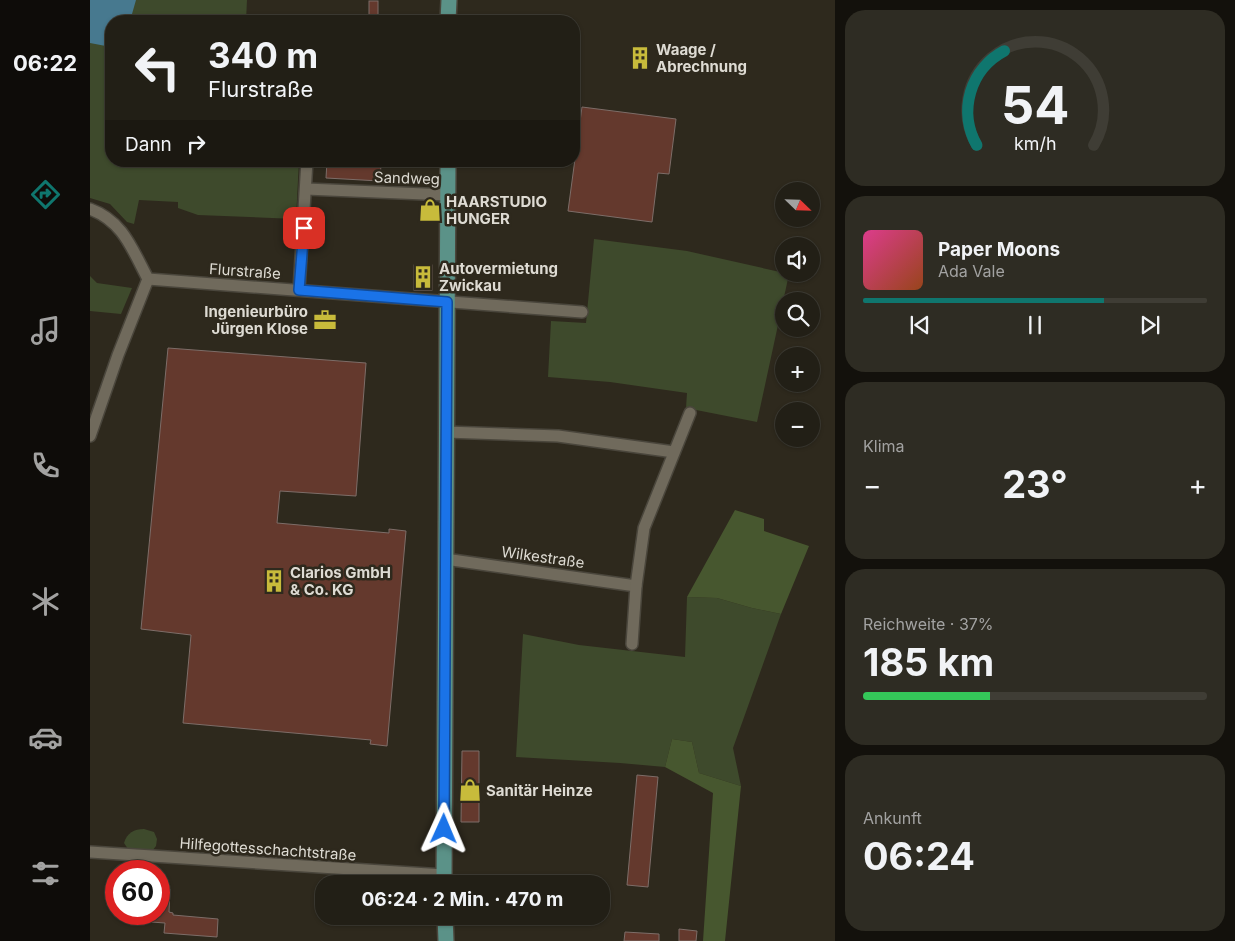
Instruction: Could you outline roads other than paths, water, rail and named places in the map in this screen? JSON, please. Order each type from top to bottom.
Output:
[{"type":"main road","points":[[448,15],[449,0]]},
{"type":"main road","points":[[444,875],[448,167]]},
{"type":"main road","points":[[445,925],[446,941]]},
{"type":"street","points":[[299,290],[307,167]]},
{"type":"street","name":"Sandweg","points":[[306,190],[448,195]]},
{"type":"street","points":[[90,209],[104,214],[118,226],[148,279],[118,355],[90,436]]},
{"type":"street","name":"Flurstraße","points":[[148,279],[582,312]]},
{"type":"street","points":[[632,644],[636,586],[644,528],[690,413]]},
{"type":"street","points":[[446,432],[558,436],[674,452]]},
{"type":"street","name":"Wilkestraße","points":[[445,559],[636,586]]},
{"type":"street","name":"Hilfegottesschachtstraße","points":[[90,852],[392,875]]},
{"type":"water","points":[[90,0],[136,0],[132,15],[105,15],[105,46],[90,43]]},
{"type":"place","name":"Waage / Abrechnung","points":[[640,58]]},
{"type":"place","name":"HAARSTUDIO HUNGER","points":[[430,210]]},
{"type":"place","name":"Autovermietung Zwickau","points":[[423,277]]},
{"type":"place","name":"Ingenieurbüro Jürgen Klose","points":[[325,320]]},
{"type":"place","name":"Clarios GmbH & Co. KG","points":[[274,581]]},
{"type":"place","name":"Sanitär Heinze","points":[[470,790]]}]
